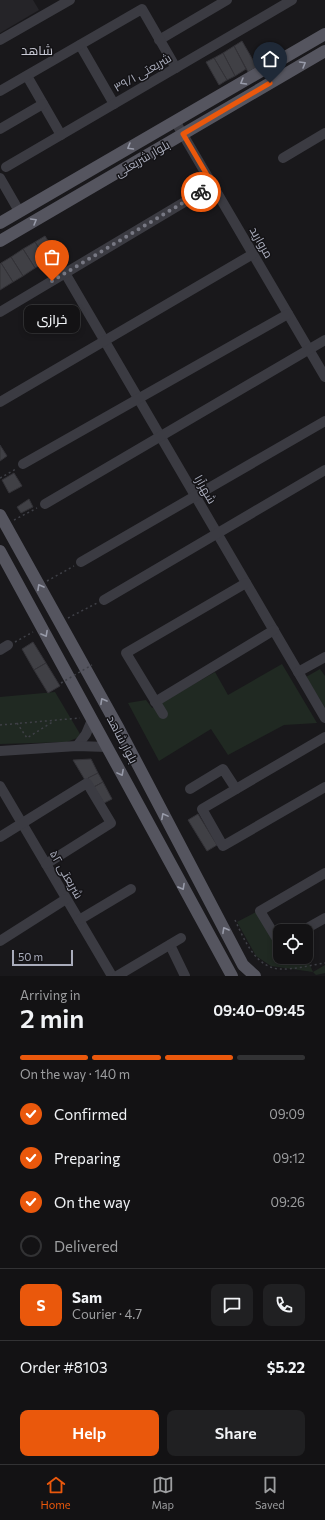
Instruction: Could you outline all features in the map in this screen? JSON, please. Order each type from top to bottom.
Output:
[{"type":"main road","name":"بلوار شریعتی","points":[[0,223],[325,34]]},
{"type":"main road","name":"بلوار شریعتی","points":[[0,241],[325,51]]},
{"type":"main road","name":"بلوار شاهد","points":[[3,520],[244,964],[255,976]]},
{"type":"main road","name":"بلوار شاهد","points":[[0,551],[231,974]]},
{"type":"street","points":[[48,0],[53,10]]},
{"type":"street","points":[[0,40],[70,0]]},
{"type":"street","name":"شریعتی ۳۹/۱","points":[[6,167],[292,0]]},
{"type":"street","points":[[160,40],[222,1]]},
{"type":"street","points":[[0,91],[142,9],[176,68]]},
{"type":"street","points":[[80,46],[114,104]]},
{"type":"street","points":[[27,76],[61,135]]},
{"type":"street","points":[[0,129],[43,104]]},
{"type":"street","name":"مروارید","points":[[175,121],[325,377]]},
{"type":"street","points":[[283,158],[325,133]]},
{"type":"street","points":[[0,178],[19,211]]},
{"type":"street","points":[[0,312],[213,185]]},
{"type":"street","points":[[0,402],[253,254]]},
{"type":"street","name":"شهرآرا","points":[[65,273],[325,718]]},
{"type":"street","points":[[23,464],[139,400],[288,314]]},
{"type":"street","points":[[45,504],[325,340]]},
{"type":"street","points":[[81,562],[196,497],[325,421]]},
{"type":"street","points":[[104,600],[325,470]]},
{"type":"street","points":[[163,714],[126,653],[246,583]]},
{"type":"street","points":[[155,702],[274,630]]},
{"type":"street","points":[[298,672],[325,657]]},
{"type":"street","points":[[77,746],[86,734],[91,718]]},
{"type":"street","points":[[325,737],[202,809],[224,846],[325,787]]},
{"type":"street","points":[[0,751],[77,746],[107,747]]},
{"type":"street","points":[[190,789],[223,769],[236,789]]},
{"type":"street","points":[[0,837],[87,783],[111,823],[46,864]]},
{"type":"street","name":"شریعتی ۵۲","points":[[0,786],[112,976]]},
{"type":"street","points":[[273,932],[260,911],[325,873]]},
{"type":"street","points":[[79,920],[131,889]]},
{"type":"street","points":[[0,941],[66,899]]},
{"type":"street","points":[[313,925],[325,918]]},
{"type":"street","points":[[117,976],[181,938]]},
{"type":"street","points":[[170,945],[185,976]]},
{"type":"path","points":[[0,478],[23,464]]},
{"type":"path","points":[[3,520],[45,504]]},
{"type":"path","points":[[39,586],[81,562]]},
{"type":"path","points":[[60,623],[104,600]]},
{"type":"path","points":[[4,648],[42,627]]},
{"type":"path","points":[[61,683],[92,665]]},
{"type":"path","points":[[0,725],[91,718]]},
{"type":"path","points":[[17,723],[27,738],[56,720]]},
{"type":"path","points":[[235,920],[246,943],[266,965],[279,969],[325,963]]},
{"type":"shaded area","points":[[0,0],[33,0],[39,10],[0,33]]},
{"type":"shaded area","points":[[282,664],[317,723],[284,725],[228,755],[211,729],[159,761],[128,703],[146,700],[152,708],[215,672],[228,695]]},
{"type":"shaded area","points":[[320,669],[325,676],[325,708],[306,677]]},
{"type":"shaded area","points":[[55,692],[80,734],[77,738],[67,742],[0,744],[0,697]]},
{"type":"shaded area","points":[[256,912],[273,940],[273,964],[310,964],[313,972],[271,966],[256,956],[237,922]]},
{"type":"shaded area","points":[[325,965],[325,973],[316,975],[313,972]]},
{"type":"building","points":[[242,41],[257,67],[248,72],[234,46]]},
{"type":"building","points":[[234,46],[246,69],[235,76],[223,53]]},
{"type":"building","points":[[223,53],[235,76],[227,80],[214,58]]},
{"type":"building","points":[[214,58],[227,80],[219,85],[206,62]]},
{"type":"building","points":[[45,236],[57,255],[47,261],[35,242]]},
{"type":"building","points":[[35,242],[47,261],[35,268],[23,249]]},
{"type":"building","points":[[23,249],[35,268],[23,276],[11,257]]},
{"type":"building","points":[[11,257],[23,276],[13,282],[1,263]]},
{"type":"building","points":[[1,263],[13,282],[0,290],[0,264]]},
{"type":"building","points":[[0,445],[7,456],[0,461]]},
{"type":"building","points":[[14,473],[22,486],[9,493],[2,480]]},
{"type":"building","points":[[29,499],[33,507],[21,513],[17,507]]},
{"type":"building","points":[[33,642],[46,663],[34,670],[22,649]]},
{"type":"building","points":[[46,663],[60,686],[48,693],[34,670]]},
{"type":"building","points":[[91,759],[98,773],[85,780],[73,760]]},
{"type":"building","points":[[98,773],[103,782],[94,787],[88,778]]},
{"type":"building","points":[[103,782],[112,799],[104,803],[94,787]]},
{"type":"building","points":[[198,814],[217,845],[207,851],[188,820]]},
{"type":"way so far","points":[[52,281],[201,192]]},
{"type":"place","name":"خرازی","points":[[52,281]]},
{"type":"district","name":"شاهد","points":[[37,50]]},
{"type":"route","points":[[201,192],[213,185],[183,134],[270,83]]}]
